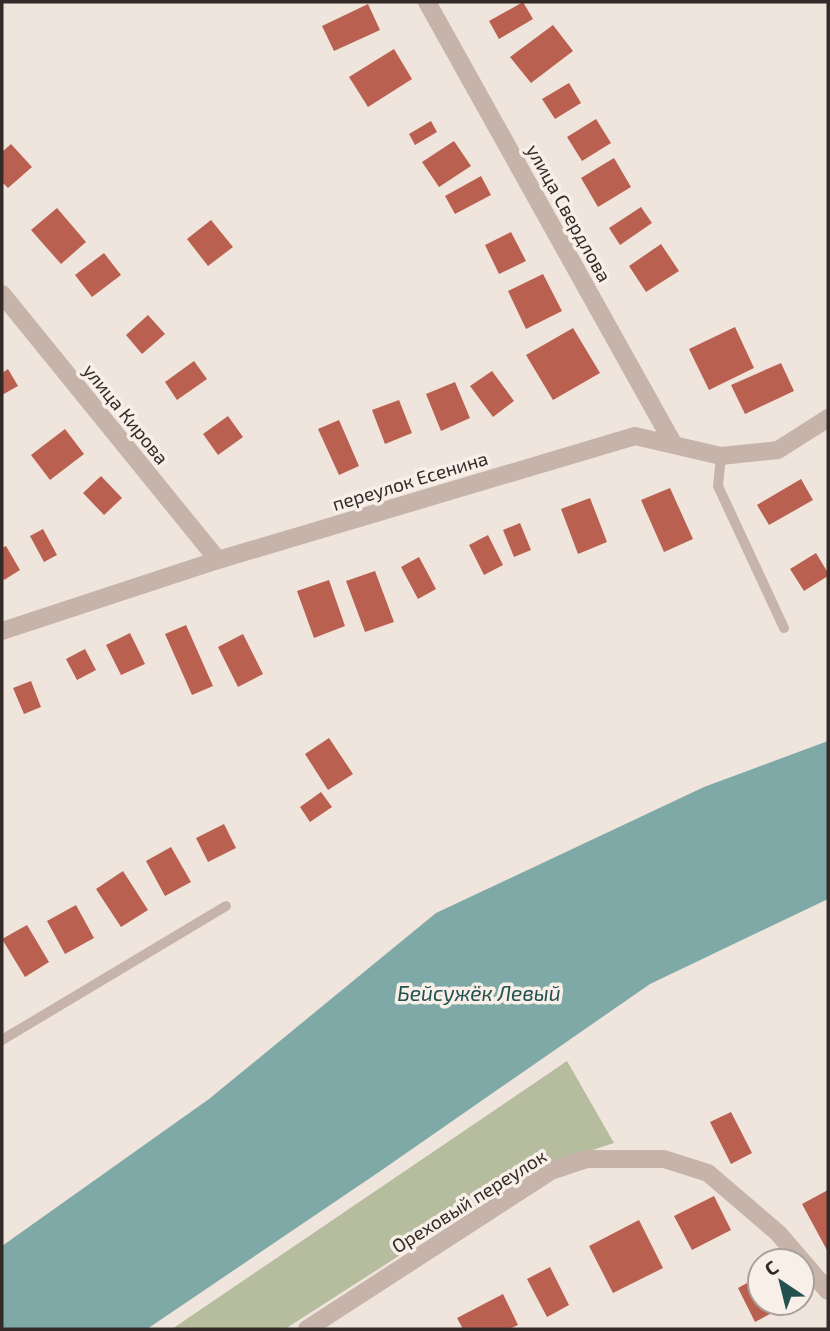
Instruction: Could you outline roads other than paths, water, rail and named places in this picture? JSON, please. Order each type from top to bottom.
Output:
[{"type":"street","name":"улица Свердлова","points":[[427,2],[674,446]]},
{"type":"street","name":"улица Кирова","points":[[2,294],[218,560]]},
{"type":"street","name":"переулок Есенина","points":[[2,631],[218,560],[635,436],[721,456],[778,450],[828,418]]},
{"type":"street","name":"Ореховый переулок","points":[[307,1329],[551,1171],[587,1160],[664,1159],[709,1173],[778,1233],[828,1291]]},
{"type":"lane","points":[[721,456],[718,486],[784,628]]},
{"type":"lane","points":[[2,1040],[226,906]]},
{"type":"water","name":"Бейсужёк Левый","points":[[828,741],[828,899],[650,984],[147,1329],[2,1329],[2,1246],[209,1099],[436,913],[704,787]]}]
